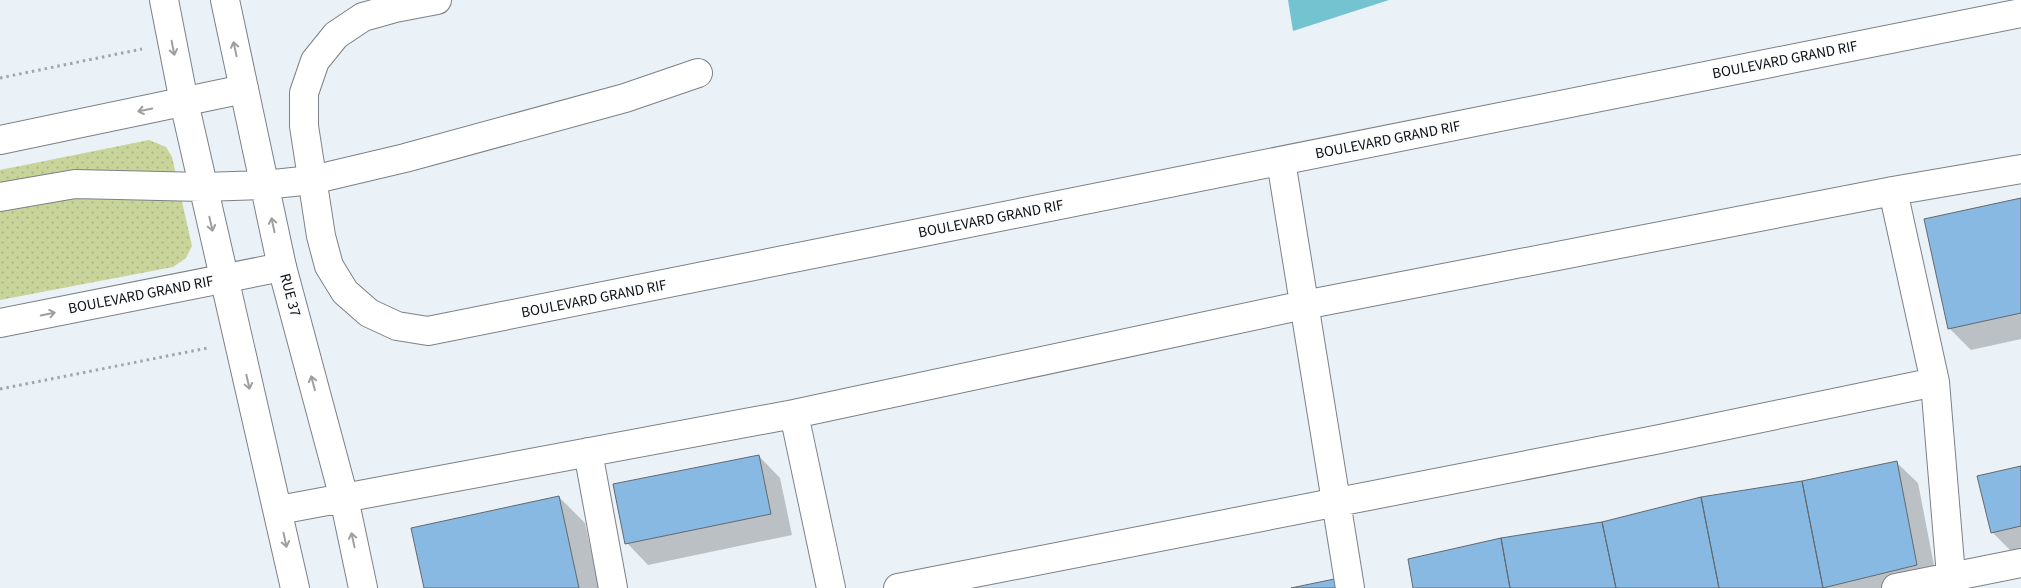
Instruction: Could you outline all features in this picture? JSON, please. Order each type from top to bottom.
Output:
[{"type":"street","points":[[164,0],[184,102],[295,588]]},
{"type":"street","name":"RUE 37","points":[[225,0],[282,267],[344,498],[363,588]]},
{"type":"street","name":"BOULEVARD GRAND RIF","points":[[438,0],[395,8],[363,17],[336,36],[315,61],[304,93],[304,126],[321,236],[329,266],[345,292],[368,313],[397,326],[428,331],[2021,13]]},
{"type":"street","points":[[0,197],[76,184],[203,187],[264,185],[312,180],[405,158],[625,98],[698,73]]},
{"type":"street","points":[[0,140],[244,89]]},
{"type":"street","points":[[1281,161],[1350,588]]},
{"type":"street","points":[[278,510],[794,414],[1304,305],[1893,191],[2021,169]]},
{"type":"street","points":[[1893,191],[1935,382],[1951,582]]},
{"type":"street","name":"BOULEVARD GRAND RIF","points":[[0,323],[282,267]]},
{"type":"street","points":[[898,588],[1335,501],[1660,439],[1935,382]]},
{"type":"street","points":[[794,414],[831,588]]},
{"type":"street","points":[[588,452],[613,588]]},
{"type":"street","points":[[1896,588],[1951,582],[2021,563]]},
{"type":"path","points":[[0,78],[172,43]]},
{"type":"path","points":[[0,388],[239,342]]},
{"type":"green space","points":[[149,140],[166,147],[172,157],[192,246],[186,258],[173,267],[0,300],[0,170]]},
{"type":"water","points":[[1288,0],[1389,0],[1293,31]]},
{"type":"building","points":[[2021,198],[2021,313],[1948,329],[1924,219]]},
{"type":"building","points":[[759,455],[771,514],[625,544],[613,484]]},
{"type":"building","points":[[1897,461],[1917,565],[1823,588],[1802,481]]},
{"type":"building","points":[[2021,466],[2021,526],[1991,533],[1977,476]]},
{"type":"building","points":[[1802,481],[1823,588],[1719,588],[1701,497]]},
{"type":"building","points":[[559,496],[579,588],[424,588],[411,528]]},
{"type":"building","points":[[1701,497],[1719,588],[1616,588],[1602,522]]},
{"type":"building","points":[[1602,522],[1616,588],[1510,588],[1501,538]]},
{"type":"building","points":[[1501,538],[1510,588],[1413,588],[1408,559]]},
{"type":"building","points":[[1339,578],[1341,588],[1291,588]]}]
